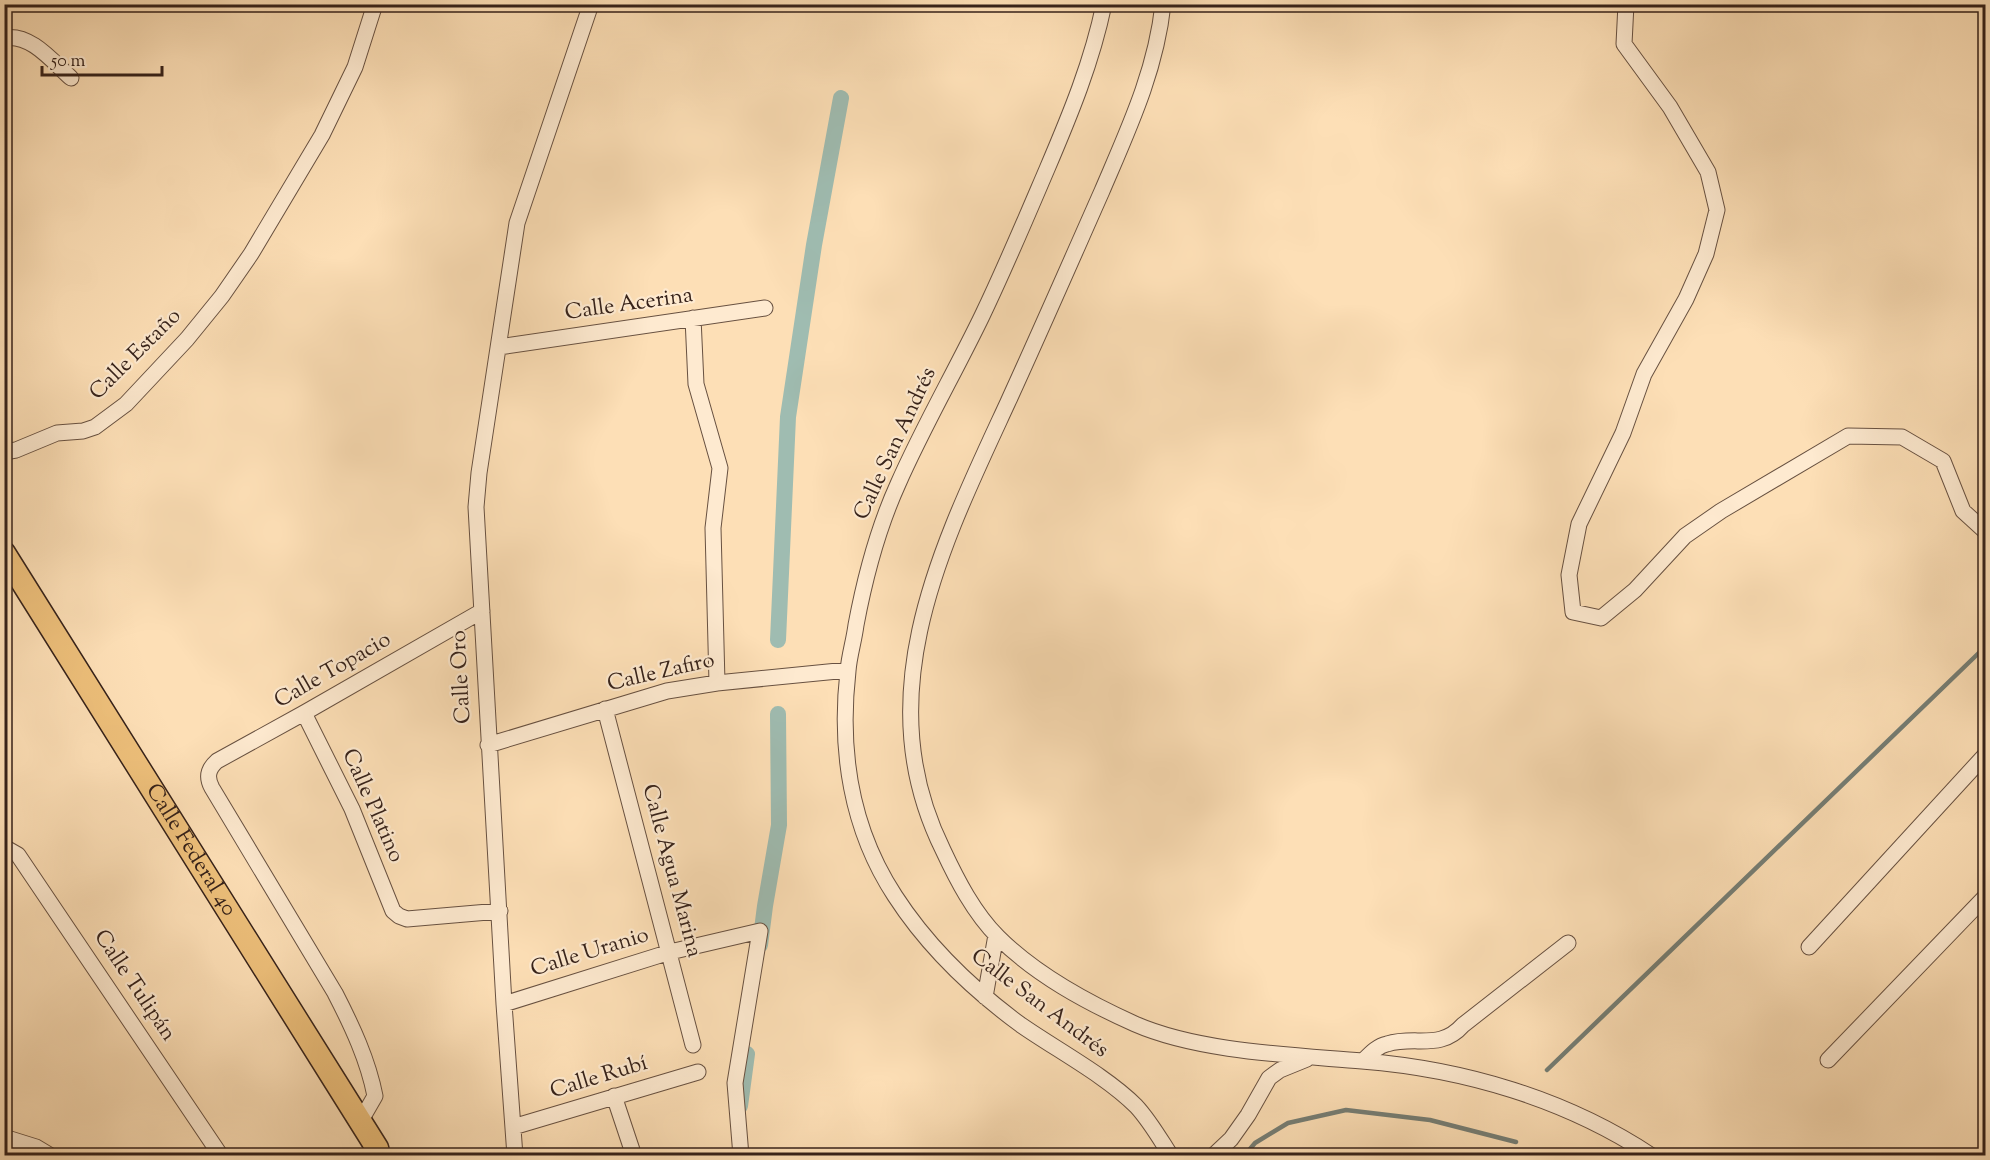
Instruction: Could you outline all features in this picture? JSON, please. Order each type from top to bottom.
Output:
[{"type":"main road","name":"Calle Federal 40","points":[[4,554],[360,1122],[382,1153]]},
{"type":"street","name":"Calle Estaño","points":[[4,452],[16,450],[57,433],[84,431],[95,427],[126,405],[187,339],[222,296],[251,254],[333,114],[355,67],[375,4]]},
{"type":"street","name":"Calle Oro","points":[[515,1155],[488,745],[476,507],[479,473],[517,223],[574,60],[591,4]]},
{"type":"street","name":"Calle San Andrés","points":[[1104,4],[1097,38],[1082,87],[1029,213],[982,316],[897,485],[877,540],[866,580],[848,670],[844,729],[847,767],[854,802],[875,862],[894,895],[916,926],[941,956],[985,997],[1020,1024],[1118,1090],[1135,1105],[1171,1155]]},
{"type":"street","points":[[1163,4],[1154,56],[1142,97],[941,553],[920,624],[913,665],[913,754],[922,801],[953,870],[974,906],[996,935],[1031,965],[1072,992],[1140,1026],[1194,1041],[1312,1058],[1363,1061],[1456,1074],[1516,1091],[1566,1110],[1652,1155]]},
{"type":"street","points":[[1626,4],[1624,44],[1670,107],[1708,172],[1718,210],[1706,254],[1686,298],[1644,374],[1623,433],[1579,524],[1569,575],[1573,612],[1601,618],[1635,590],[1685,536],[1721,511],[1848,436],[1902,437],[1944,461],[1963,511],[1986,532]]},
{"type":"street","points":[[4,38],[21,38],[31,43],[71,78]]},
{"type":"street","name":"Calle Acerina","points":[[499,347],[765,308]]},
{"type":"street","points":[[693,318],[696,384],[720,468],[714,528],[717,682]]},
{"type":"street","name":"Calle Topacio","points":[[360,1122],[375,1096],[371,1073],[346,1013],[212,788],[208,772],[217,761],[482,611]]},
{"type":"street","name":"Calle Zafiro","points":[[488,745],[667,691],[717,682],[848,670]]},
{"type":"street","name":"Calle Agua Marina","points":[[605,709],[693,1045]]},
{"type":"street","name":"Calle Platino","points":[[304,713],[352,809],[393,910],[399,916],[407,919],[500,911]]},
{"type":"street","points":[[1809,947],[1986,754]]},
{"type":"street","name":"Calle Tulipán","points":[[4,847],[18,855],[221,1155]]},
{"type":"street","points":[[1828,1060],[1986,896]]},
{"type":"street","name":"Calle Uranio","points":[[504,1004],[670,952],[760,931],[735,1083],[741,1155]]},
{"type":"street","points":[[985,997],[996,935]]},
{"type":"street","points":[[1363,1061],[1377,1048],[1387,1044],[1434,1041],[1455,1034],[1464,1024],[1568,943]]},
{"type":"street","points":[[1213,1155],[1231,1139],[1269,1078],[1280,1070],[1312,1058]]},
{"type":"street","name":"Calle Rubí","points":[[513,1127],[698,1072]]},
{"type":"street","points":[[614,1096],[634,1155]]},
{"type":"street","points":[[4,1137],[36,1147],[51,1155]]},
{"type":"waterway","points":[[778,640],[788,417],[814,245],[841,98]]},
{"type":"waterway","points":[[1547,1070],[1986,646]]},
{"type":"waterway","points":[[760,945],[779,825],[778,714]]},
{"type":"waterway","points":[[740,1106],[747,1054]]},
{"type":"waterway","points":[[1244,1156],[1255,1143],[1288,1123],[1346,1110],[1430,1120],[1516,1142]]}]
